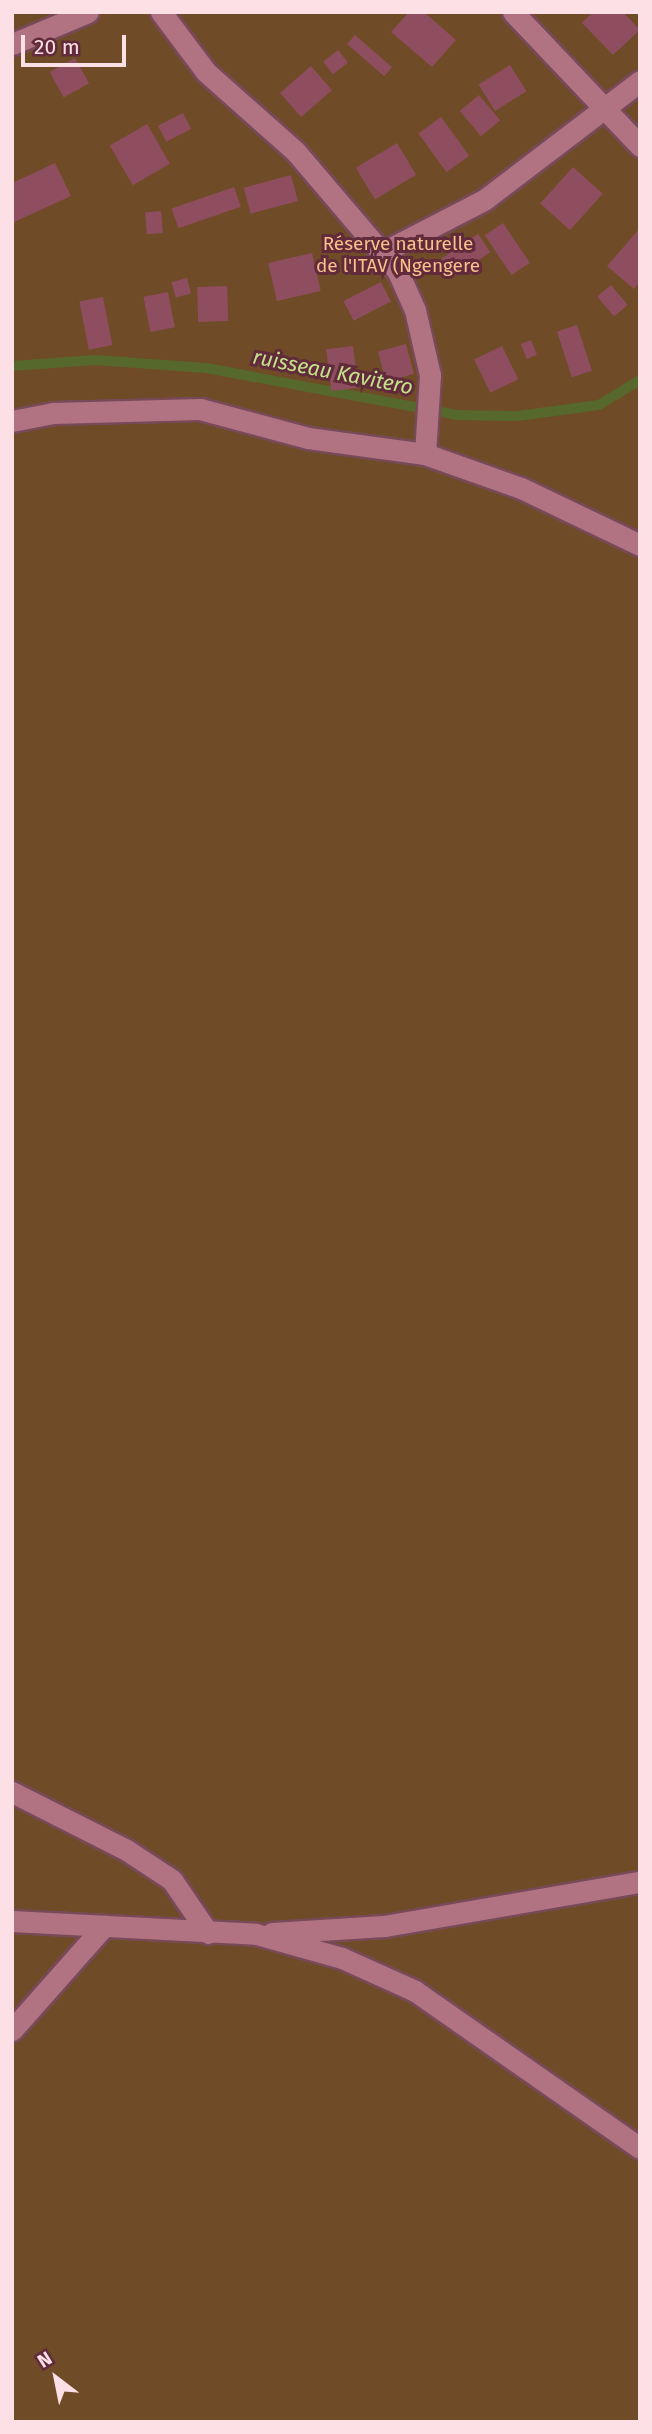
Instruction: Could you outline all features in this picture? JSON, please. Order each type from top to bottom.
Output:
[{"type":"street","points":[[12,44],[88,12]]},
{"type":"street","points":[[161,12],[206,72],[296,152],[385,251],[415,310],[430,375],[425,454]]},
{"type":"street","points":[[513,12],[607,107],[640,146]]},
{"type":"street","points":[[385,251],[484,200],[640,81]]},
{"type":"street","points":[[12,421],[53,413],[200,410],[308,438],[425,454],[521,488],[640,545]]},
{"type":"street","points":[[12,1792],[125,1849],[172,1880],[208,1933]]},
{"type":"street","points":[[12,1921],[256,1934],[384,1926],[640,1882]]},
{"type":"street","points":[[12,2030],[104,1926]]},
{"type":"street","points":[[256,1934],[342,1958],[415,1991],[640,2148]]},
{"type":"green space","name":"Réserve naturelle de l'ITAV (Ngengere","points":[[12,12],[640,12],[640,2422],[12,2422]]},
{"type":"building","points":[[409,12],[424,12],[456,40],[432,67],[391,32]]},
{"type":"building","points":[[593,12],[623,12],[640,30],[613,55],[582,23]]},
{"type":"building","points":[[355,35],[392,67],[384,76],[347,44]]},
{"type":"building","points":[[338,50],[348,63],[333,74],[323,62]]},
{"type":"building","points":[[75,58],[89,83],[64,97],[50,72]]},
{"type":"building","points":[[510,65],[526,91],[495,111],[479,85]]},
{"type":"building","points":[[311,66],[332,90],[301,117],[280,93]]},
{"type":"building","points":[[479,95],[500,120],[481,136],[460,111]]},
{"type":"building","points":[[183,113],[191,129],[166,142],[158,126]]},
{"type":"building","points":[[441,117],[469,156],[447,172],[418,133]]},
{"type":"building","points":[[147,124],[170,164],[133,185],[110,146]]},
{"type":"building","points":[[397,143],[416,175],[375,199],[356,168]]},
{"type":"building","points":[[55,163],[71,196],[12,223],[12,183]]},
{"type":"building","points":[[573,167],[603,194],[570,230],[540,203]]},
{"type":"building","points":[[291,175],[298,201],[251,214],[244,188]]},
{"type":"building","points":[[234,187],[241,207],[178,228],[172,208]]},
{"type":"building","points":[[161,211],[163,233],[147,234],[145,212]]},
{"type":"building","points":[[503,223],[530,263],[512,275],[485,235]]},
{"type":"building","points":[[640,228],[640,282],[634,289],[607,266]]},
{"type":"building","points":[[478,234],[490,252],[454,277],[442,259]]},
{"type":"building","points":[[312,253],[321,291],[277,301],[268,263]]},
{"type":"building","points":[[187,278],[191,293],[176,298],[172,282]]},
{"type":"building","points":[[381,282],[391,302],[354,321],[344,301]]},
{"type":"building","points":[[611,285],[628,305],[614,316],[597,297]]},
{"type":"building","points":[[227,286],[228,321],[198,322],[197,287]]},
{"type":"building","points":[[168,292],[175,327],[150,332],[143,297]]},
{"type":"building","points":[[103,297],[112,345],[89,350],[79,302]]},
{"type":"building","points":[[577,325],[592,371],[572,377],[557,331]]},
{"type":"building","points":[[531,340],[537,355],[527,359],[521,344]]},
{"type":"building","points":[[406,344],[414,374],[386,381],[378,352]]},
{"type":"building","points":[[353,346],[358,388],[331,391],[326,349]]},
{"type":"building","points":[[502,346],[518,379],[490,393],[474,360]]},
{"type":"waterway","name":"ruisseau Kavitero","points":[[12,366],[95,360],[206,368],[457,415],[517,416],[599,405],[640,380]]}]
